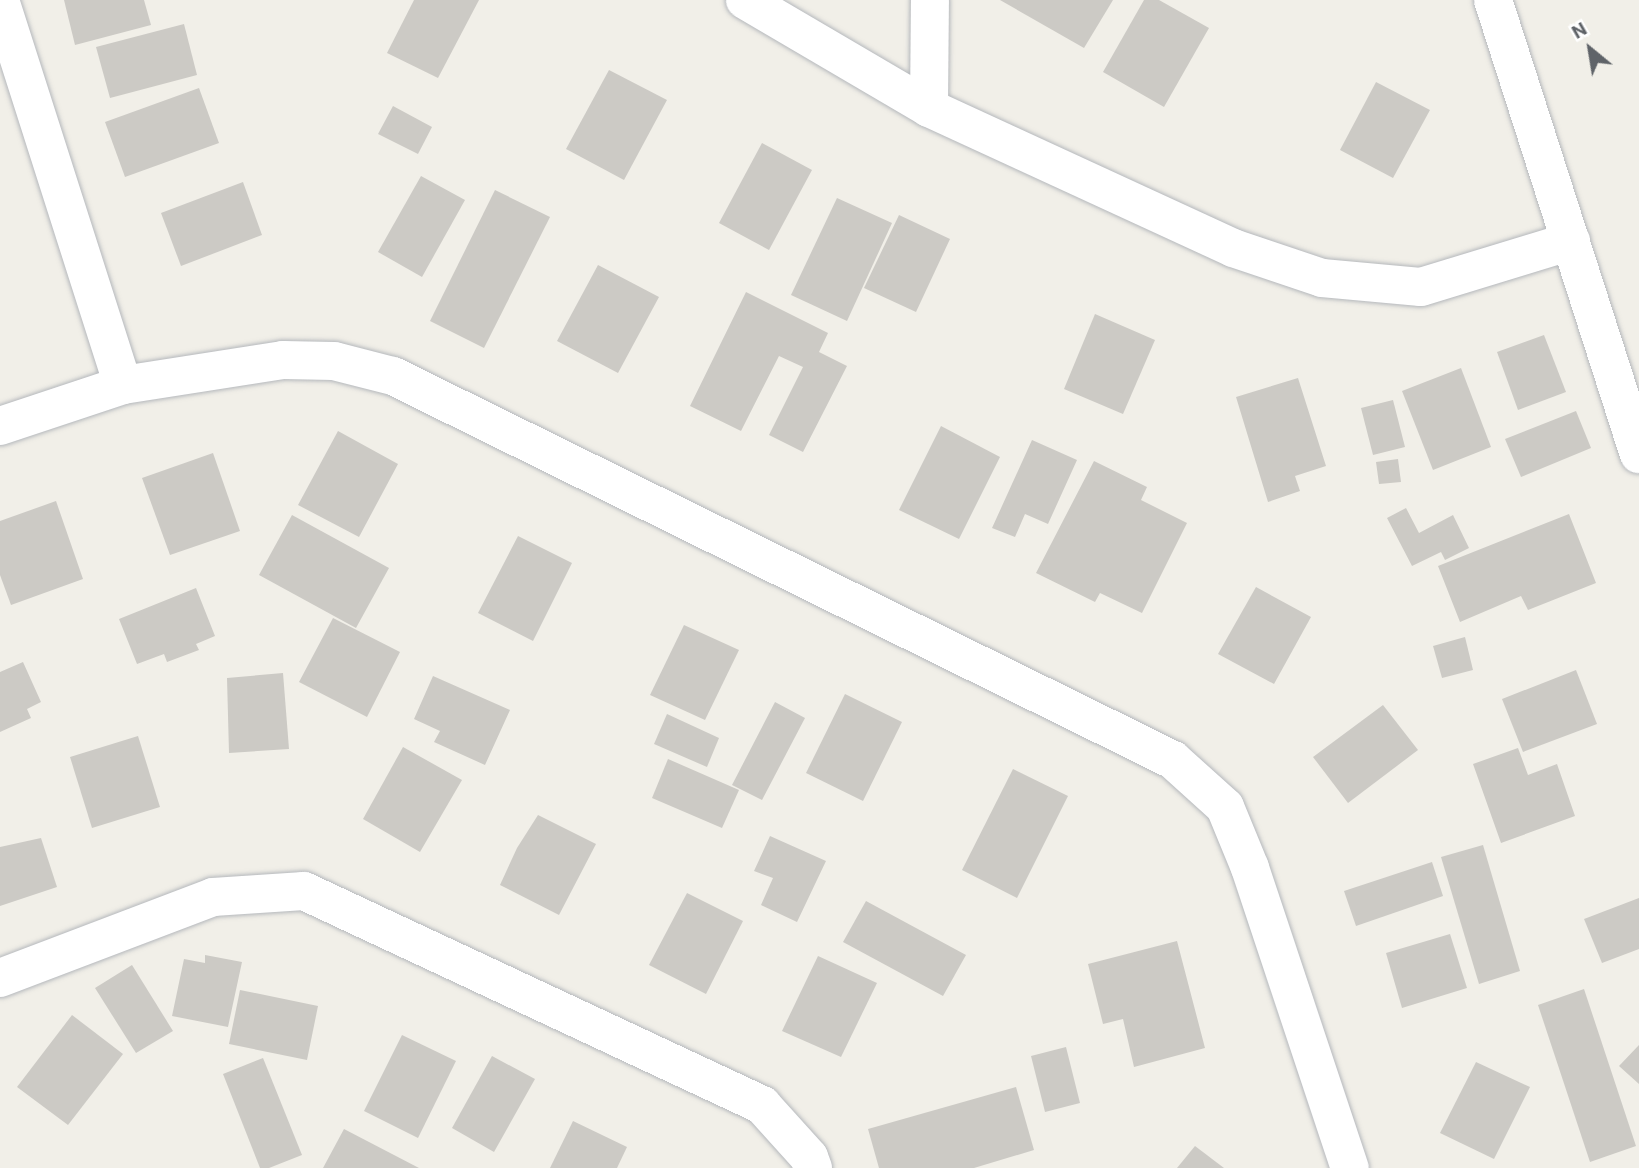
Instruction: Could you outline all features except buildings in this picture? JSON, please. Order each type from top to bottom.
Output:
[{"type":"street","points":[[1,0],[123,385]]},
{"type":"street","points":[[745,0],[929,108],[1233,248],[1322,278],[1422,288],[1571,241]]},
{"type":"street","points":[[929,108],[930,0]]},
{"type":"street","points":[[1493,0],[1639,454]]},
{"type":"street","points":[[0,426],[123,385],[283,360],[334,361],[393,376],[1173,760],[1225,807],[1250,868],[1350,1168]]},
{"type":"street","points":[[0,978],[213,897],[304,891],[762,1105],[808,1157],[813,1168]]}]
